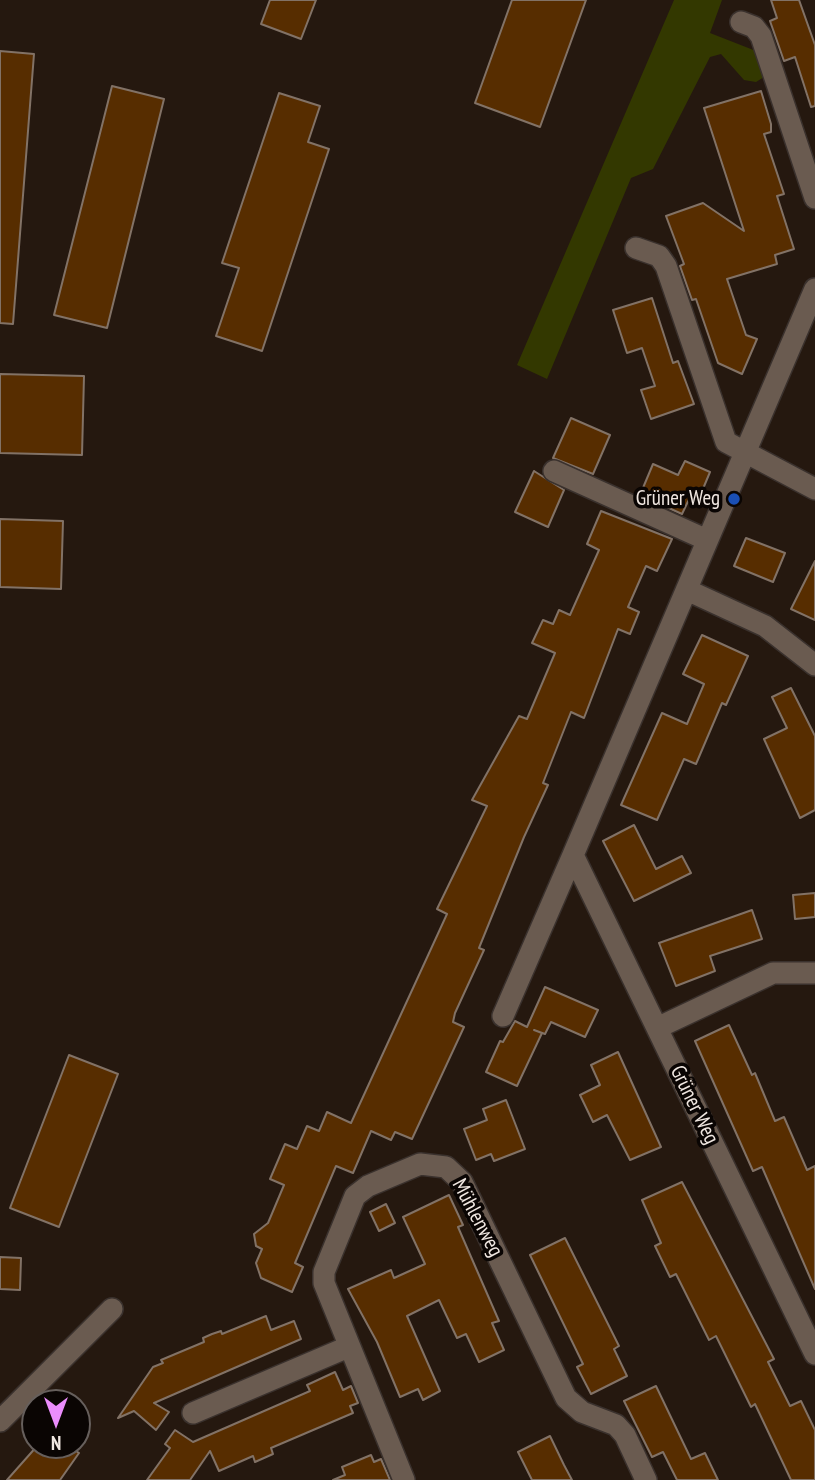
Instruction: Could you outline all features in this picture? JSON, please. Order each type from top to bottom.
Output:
[{"type":"street","points":[[741,22],[754,27],[761,36],[815,198]]},
{"type":"street","points":[[636,248],[659,256],[666,265],[726,442],[815,489]]},
{"type":"street","points":[[503,1016],[815,289]]},
{"type":"street","points":[[554,471],[708,540]]},
{"type":"street","points":[[687,590],[765,626],[815,666]]},
{"type":"street","name":"Grüner Weg","points":[[573,855],[815,1354]]},
{"type":"street","points":[[657,1028],[773,973],[815,973]]},
{"type":"street","name":"Mühlenweg","points":[[404,1480],[348,1347],[324,1283],[324,1272],[355,1196],[368,1186],[408,1167],[437,1164],[446,1167],[462,1182],[566,1398],[582,1412],[616,1425],[625,1435],[646,1480]]},
{"type":"street","points":[[0,1421],[112,1309]]},
{"type":"street","points":[[193,1413],[348,1347]]},
{"type":"green space","points":[[674,0],[722,0],[710,33],[756,51],[764,77],[756,82],[744,80],[721,54],[710,57],[653,169],[631,178],[547,379],[517,365]]},
{"type":"building","points":[[270,0],[316,0],[301,39],[261,24]]},
{"type":"building","points":[[512,0],[586,0],[540,127],[475,103]]},
{"type":"building","points":[[771,0],[799,0],[815,45],[815,106],[811,107],[795,57],[784,61],[770,21],[777,18]]},
{"type":"building","points":[[0,51],[34,54],[13,324],[0,323]]},
{"type":"building","points":[[112,86],[164,99],[107,328],[54,315]]},
{"type":"building","points":[[761,91],[771,124],[771,132],[764,134],[784,194],[777,196],[794,249],[775,255],[777,264],[727,279],[746,335],[757,339],[742,374],[718,363],[696,299],[692,300],[680,266],[684,264],[666,216],[703,203],[744,231],[704,108]]},
{"type":"building","points":[[279,93],[320,106],[308,142],[329,149],[262,351],[216,336],[239,268],[222,263]]},
{"type":"building","points":[[652,298],[673,363],[678,361],[694,404],[651,419],[641,390],[655,386],[642,348],[627,353],[613,310]]},
{"type":"building","points":[[0,374],[84,376],[82,455],[0,453]]},
{"type":"building","points":[[571,418],[610,435],[593,474],[553,458]]},
{"type":"building","points":[[685,461],[710,472],[700,496],[692,493],[682,514],[640,495],[653,464],[678,475]]},
{"type":"building","points":[[534,471],[564,490],[548,527],[515,512]]},
{"type":"building","points":[[601,511],[672,539],[657,571],[646,566],[628,607],[639,612],[630,634],[618,629],[584,718],[571,712],[543,783],[548,785],[479,948],[484,950],[455,1013],[453,1022],[464,1027],[412,1139],[395,1132],[391,1140],[371,1131],[353,1173],[336,1166],[295,1263],[303,1267],[292,1292],[261,1278],[256,1263],[262,1249],[256,1246],[254,1234],[268,1223],[284,1185],[270,1179],[285,1144],[297,1149],[307,1126],[319,1131],[327,1112],[351,1123],[447,914],[437,909],[487,806],[472,800],[519,716],[527,719],[555,653],[532,643],[543,620],[553,624],[559,610],[570,615],[599,550],[587,544]]},
{"type":"building","points":[[0,519],[63,521],[61,589],[0,587]]},
{"type":"building","points":[[746,538],[785,553],[773,582],[734,566]]},
{"type":"building","points":[[815,561],[815,620],[791,609]]},
{"type":"building","points":[[702,635],[748,656],[726,705],[722,703],[696,764],[684,759],[657,820],[621,805],[662,713],[687,724],[704,684],[683,674]]},
{"type":"building","points":[[791,688],[815,736],[815,810],[800,818],[764,739],[787,728],[772,697]]},
{"type":"building","points":[[634,825],[656,869],[682,856],[691,873],[634,901],[603,841]]},
{"type":"building","points":[[815,893],[815,917],[795,919],[793,895]]},
{"type":"building","points":[[752,910],[762,939],[710,956],[715,971],[676,986],[659,943]]},
{"type":"building","points":[[545,987],[598,1010],[585,1037],[551,1022],[545,1034],[534,1030],[542,1033],[517,1086],[486,1072],[500,1041],[503,1042],[515,1021],[527,1027]]},
{"type":"building","points":[[729,1025],[752,1075],[755,1073],[775,1121],[784,1117],[807,1170],[815,1166],[815,1289],[762,1167],[753,1171],[695,1041]]},
{"type":"building","points":[[618,1052],[661,1147],[630,1160],[607,1115],[593,1122],[580,1095],[600,1085],[591,1065]]},
{"type":"building","points":[[69,1055],[118,1074],[59,1227],[10,1208]]},
{"type":"building","points":[[506,1100],[525,1149],[494,1161],[491,1154],[476,1160],[464,1129],[487,1120],[483,1109]]},
{"type":"building","points":[[682,1182],[774,1359],[768,1362],[790,1406],[801,1401],[815,1430],[815,1480],[791,1480],[755,1404],[751,1407],[716,1336],[709,1340],[676,1274],[670,1277],[655,1246],[661,1243],[642,1200]]},
{"type":"building","points":[[449,1195],[463,1225],[458,1227],[499,1321],[492,1323],[504,1350],[479,1362],[466,1334],[457,1338],[439,1300],[407,1316],[440,1391],[423,1400],[418,1389],[400,1397],[377,1342],[348,1289],[391,1270],[394,1278],[425,1264],[403,1217]]},
{"type":"building","points":[[386,1204],[395,1223],[379,1231],[370,1212]]},
{"type":"building","points":[[565,1238],[619,1346],[614,1349],[627,1376],[591,1394],[577,1367],[583,1364],[530,1255]]},
{"type":"building","points":[[0,1257],[21,1258],[20,1290],[0,1289]]},
{"type":"building","points":[[266,1316],[271,1330],[294,1321],[301,1339],[154,1403],[169,1412],[156,1430],[134,1411],[118,1418],[153,1367],[163,1363],[161,1360],[204,1342],[203,1338],[212,1334],[221,1331],[222,1334]]},
{"type":"building","points":[[335,1372],[343,1390],[351,1386],[358,1403],[350,1406],[353,1413],[271,1448],[273,1454],[255,1462],[253,1456],[219,1471],[210,1451],[190,1480],[147,1480],[170,1448],[165,1444],[175,1430],[193,1442],[310,1391],[307,1385]]},
{"type":"building","points":[[656,1386],[691,1459],[705,1453],[718,1480],[677,1480],[663,1452],[652,1457],[624,1401]]},
{"type":"building","points":[[550,1436],[572,1480],[532,1480],[518,1452]]},
{"type":"building","points":[[371,1455],[374,1462],[381,1459],[390,1480],[333,1480],[345,1475],[342,1467]]},
{"type":"building","points":[[26,1459],[75,1459],[60,1480],[7,1480]]},
{"type":"place","name":"Grüner Weg","points":[[734,499]]}]
